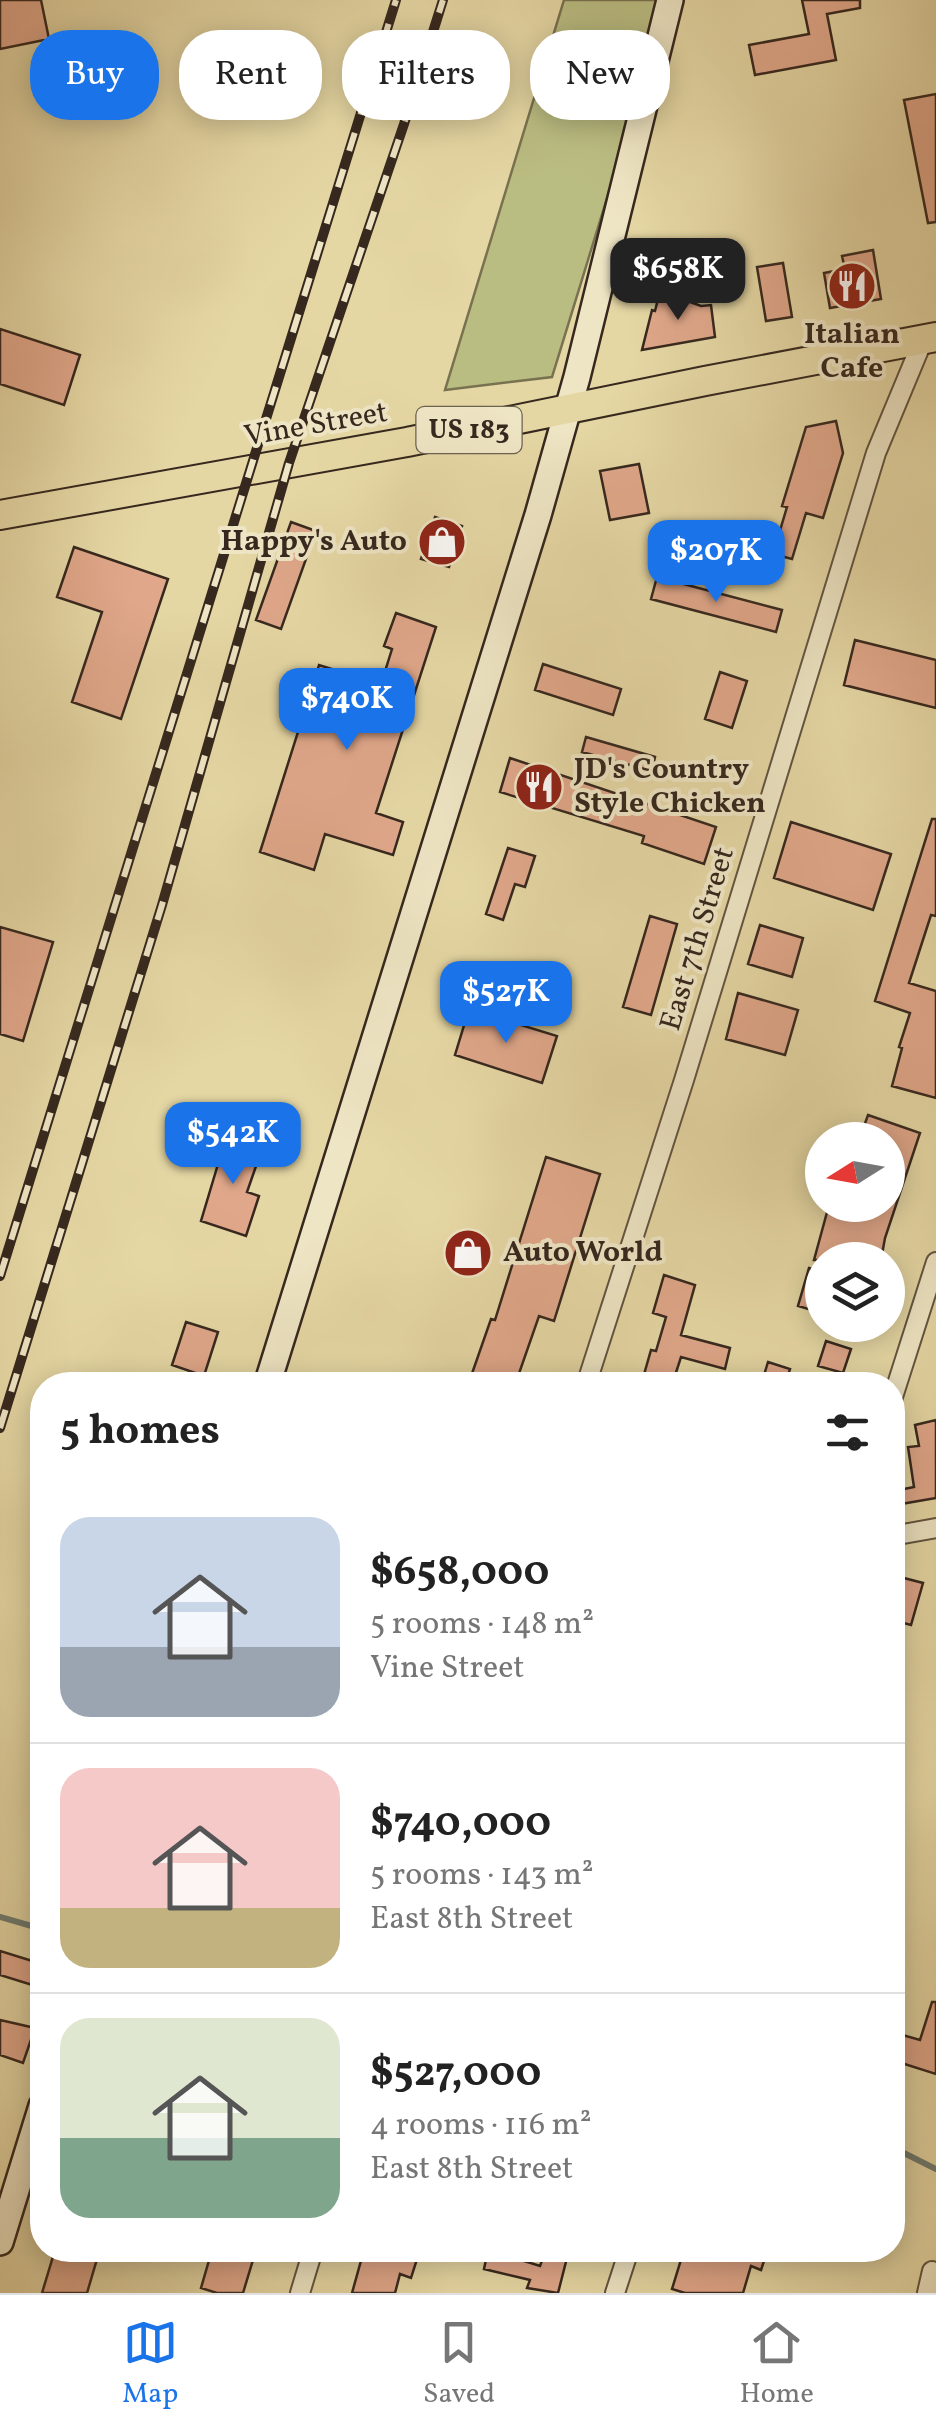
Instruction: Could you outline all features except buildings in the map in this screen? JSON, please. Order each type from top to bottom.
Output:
[{"type":"main road","points":[[271,1372],[538,514],[670,0]]},
{"type":"main road","name":"Vine Street","points":[[0,514],[407,442],[929,339]]},
{"type":"main road","points":[[0,2242],[30,2145]]},
{"type":"street","name":"East 7th Street","points":[[590,1372],[876,454],[929,339]]},
{"type":"street","points":[[901,1372],[936,1262]]},
{"type":"street","points":[[905,1534],[936,1528]]},
{"type":"street","points":[[300,2293],[309,2262]]},
{"type":"street","points":[[615,2293],[625,2262]]},
{"type":"street","points":[[927,2293],[932,2271]]},
{"type":"green space","points":[[564,0],[668,0],[659,30],[555,30]]},
{"type":"green space","points":[[530,111],[530,120],[631,120],[552,377],[445,390]]},
{"type":"waterway","points":[[0,1917],[30,1926]]},
{"type":"waterway","points":[[905,2154],[936,2169]]},
{"type":"railway","points":[[0,1276],[396,0]]},
{"type":"railway","points":[[0,1428],[162,905],[289,463],[443,0]]},
{"type":"place","name":"Italian Cafe","points":[[852,286]]},
{"type":"place","name":"Happy's Auto","points":[[442,542]]},
{"type":"place","name":"JD's Country Style Chicken","points":[[539,787]]},
{"type":"place","name":"Auto World","points":[[468,1253]]}]
